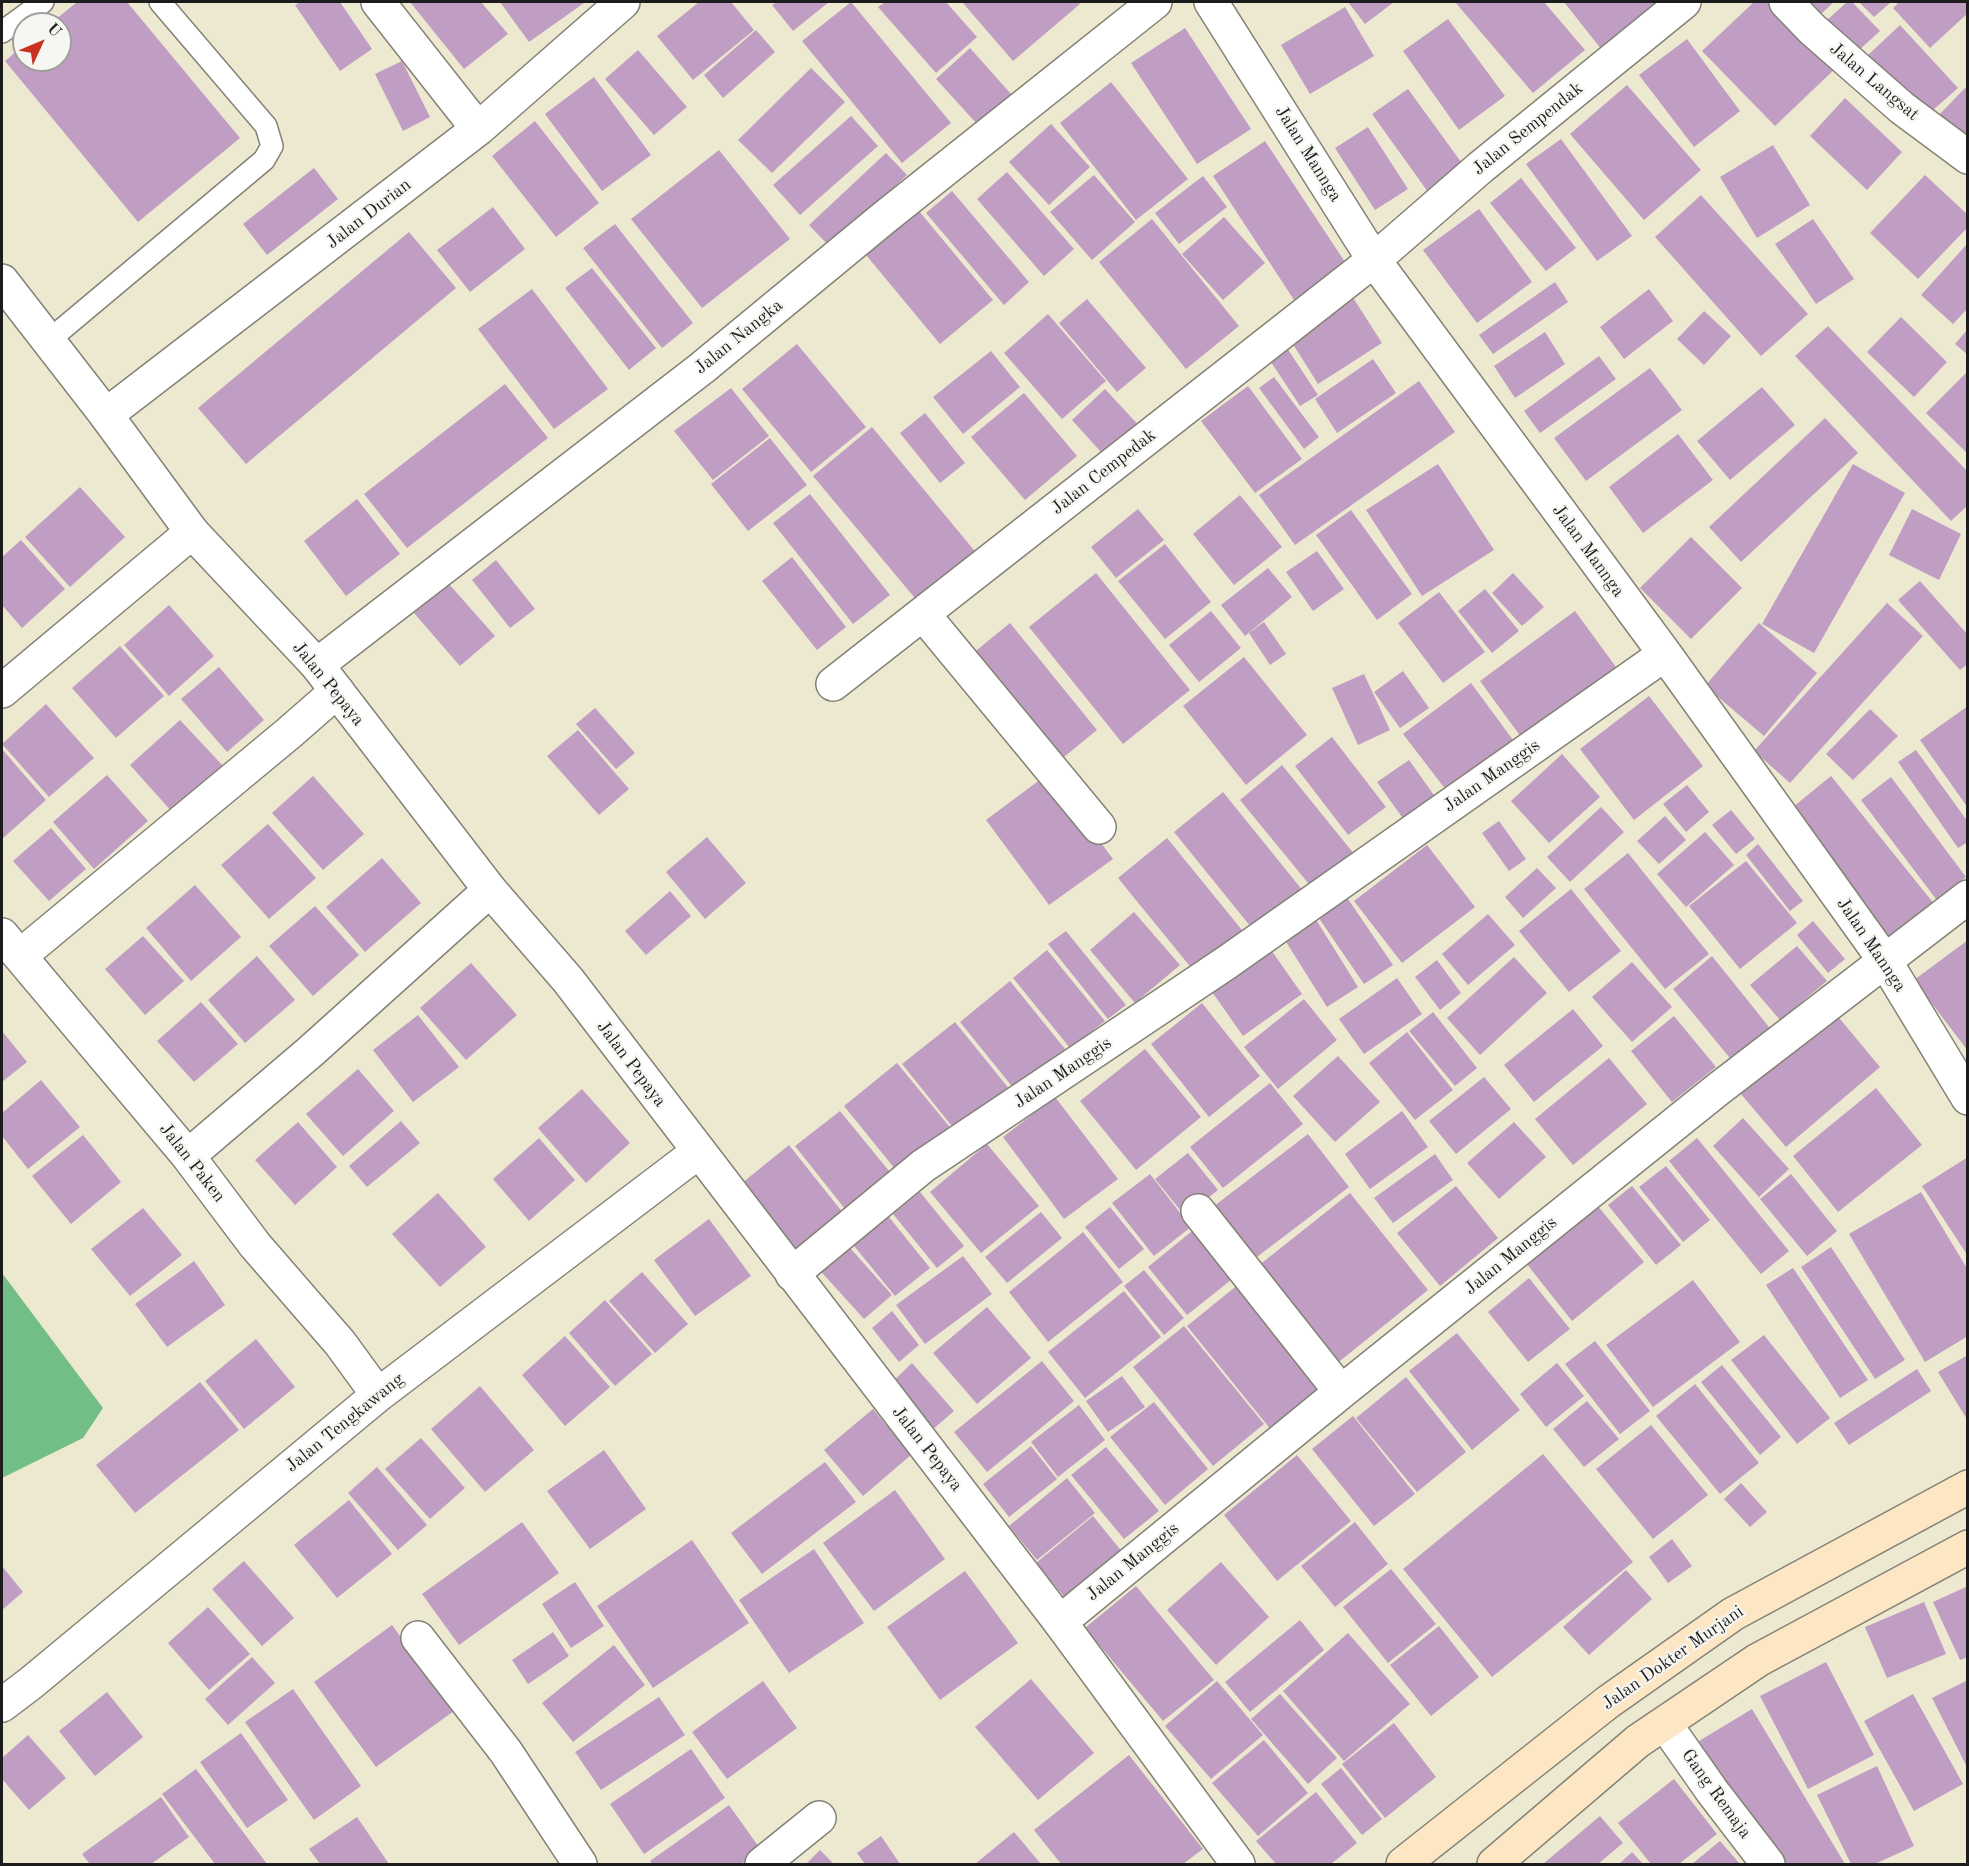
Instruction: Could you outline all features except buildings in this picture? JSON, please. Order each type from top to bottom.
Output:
[{"type":"main road","name":"Jalan Dokter Murjani","points":[[1403,1864],[1608,1702],[1733,1614],[1968,1487]]},
{"type":"main road","points":[[1494,1864],[1638,1741],[1758,1660],[1968,1548]]},
{"type":"street","points":[[378,2],[478,129]]},
{"type":"street","name":"Jalan Durian","points":[[106,416],[478,129],[623,2]]},
{"type":"street","name":"Jalan Nangka","points":[[317,665],[702,368],[885,217],[1155,2]]},
{"type":"street","name":"Jalan Mannga","points":[[1211,2],[1374,260],[1665,654],[1885,961],[1968,1098]]},
{"type":"street","name":"Jalan Sempendak","points":[[1374,260],[1481,167],[1684,2]]},
{"type":"street","name":"Jalan Langsat","points":[[1786,2],[1902,108],[1968,157]]},
{"type":"street","name":"Jalan Cempedak","points":[[833,684],[1374,260]]},
{"type":"street","name":"Jalan Pepaya","points":[[2,281],[192,532],[317,665],[490,890],[568,980],[1059,1622],[1238,1864]]},
{"type":"street","points":[[2,692],[192,532]]},
{"type":"street","points":[[922,614],[1099,827]]},
{"type":"street","name":"Jalan Manggis","points":[[792,1274],[923,1166],[1226,963],[1665,654]]},
{"type":"street","points":[[10,946],[289,733],[337,692]]},
{"type":"street","points":[[188,1156],[310,1052],[490,890]]},
{"type":"street","name":"Jalan Manggis","points":[[1059,1622],[1717,1090],[1968,897]]},
{"type":"street","name":"Jalan Paken","points":[[10,946],[188,1156],[255,1245],[340,1343],[378,1395]]},
{"type":"street","name":"Jalan Tengkawang","points":[[2,1705],[378,1395],[698,1152]]},
{"type":"street","points":[[1198,1211],[1341,1392]]},
{"type":"street","points":[[418,1638],[506,1752],[580,1864]]},
{"type":"street","name":"Gang Remaja","points":[[1665,1724],[1712,1791],[1768,1864]]},
{"type":"street","points":[[762,1864],[819,1818]]},
{"type":"lane","points":[[2,32],[43,2]]},
{"type":"lane","points":[[48,341],[264,160],[272,146],[266,126],[160,2]]},
{"type":"green space","points":[[2,1273],[103,1408],[83,1438],[2,1478]]}]
